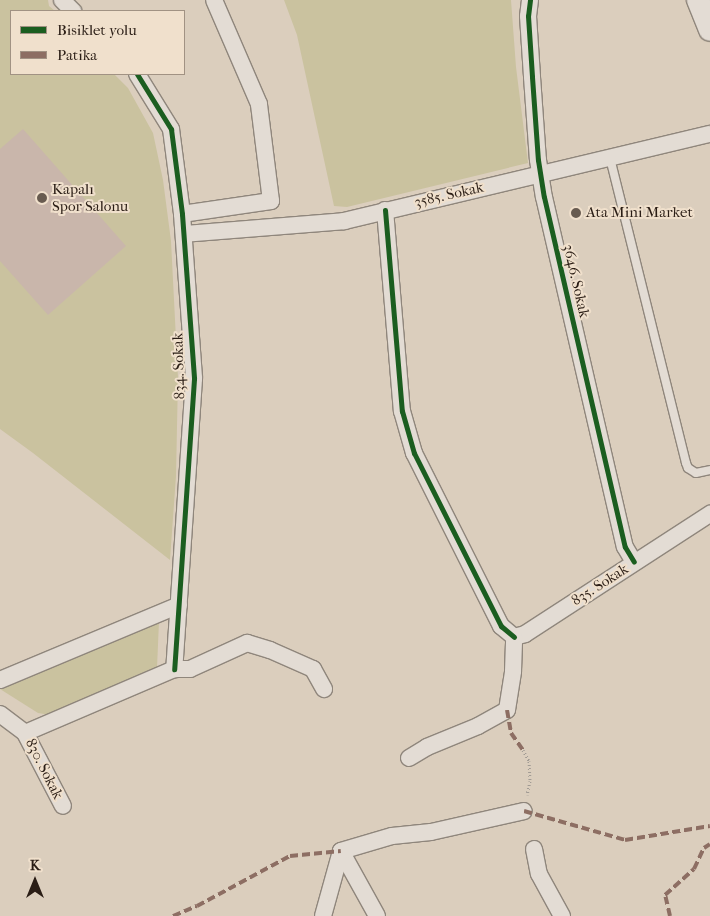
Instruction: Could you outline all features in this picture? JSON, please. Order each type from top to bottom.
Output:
[{"type":"street","points":[[182,214],[270,201],[259,104],[214,0]]},
{"type":"street","name":"3646. Sokak","points":[[530,0],[528,16],[540,174],[625,547],[634,562]]},
{"type":"street","points":[[698,0],[710,30]]},
{"type":"street","name":"834. Sokak","points":[[138,75],[170,129],[184,234],[194,379],[174,669]]},
{"type":"street","name":"3585. Sokak","points":[[184,234],[344,221],[710,134]]},
{"type":"street","points":[[385,210],[402,411],[414,453],[501,626],[514,637],[513,671],[507,710],[478,726],[427,747],[409,758]]},
{"type":"street","name":"835. Sokak","points":[[514,637],[525,634],[710,514]]},
{"type":"street","points":[[0,680],[179,605]]},
{"type":"street","points":[[25,733],[174,669],[190,669],[246,643],[270,650],[313,669],[324,689]]},
{"type":"street","name":"830. Sokak","points":[[0,714],[25,733],[63,806]]},
{"type":"street","points":[[341,851],[392,836],[430,832],[524,811]]},
{"type":"street","points":[[534,849],[539,874],[562,916]]},
{"type":"street","points":[[323,916],[341,851]]},
{"type":"street","points":[[341,851],[377,916]]},
{"type":"lane","points":[[610,158],[686,463],[688,468],[696,473],[710,470]]},
{"type":"path","points":[[524,750],[529,761],[530,781],[524,811]]},
{"type":"shaded area","points":[[0,0],[48,0],[49,6],[54,10],[10,10],[10,75],[115,75],[128,88],[153,133],[163,180],[171,241],[178,378],[176,476],[170,560],[0,429]]},
{"type":"shaded area","points":[[284,0],[511,0],[516,67],[528,163],[347,207],[334,206],[297,35]]},
{"type":"shaded area","points":[[159,621],[157,668],[50,715],[38,713],[0,689],[0,687]]},
{"type":"building","name":"Kapalı Spor Salonu","points":[[23,129],[126,246],[48,315],[0,261],[0,149]]},
{"type":"marked path","points":[[507,710],[511,733],[523,750]]},
{"type":"marked path","points":[[524,811],[625,840],[710,826]]},
{"type":"marked path","points":[[670,916],[665,895],[694,869],[704,848],[710,844]]},
{"type":"marked path","points":[[173,916],[197,906],[290,856],[341,851]]},
{"type":"cycle path","points":[[530,0],[528,16],[532,77],[538,160],[544,197],[625,547],[634,562]]},
{"type":"cycle path","points":[[138,75],[171,129],[182,214],[194,379],[174,669]]},
{"type":"cycle path","points":[[385,210],[402,411],[414,453],[501,626],[514,637]]},
{"type":"place","name":"Kapalı Spor Salonu","points":[[42,198]]},
{"type":"place","name":"Ata Mini Market","points":[[576,213]]}]
